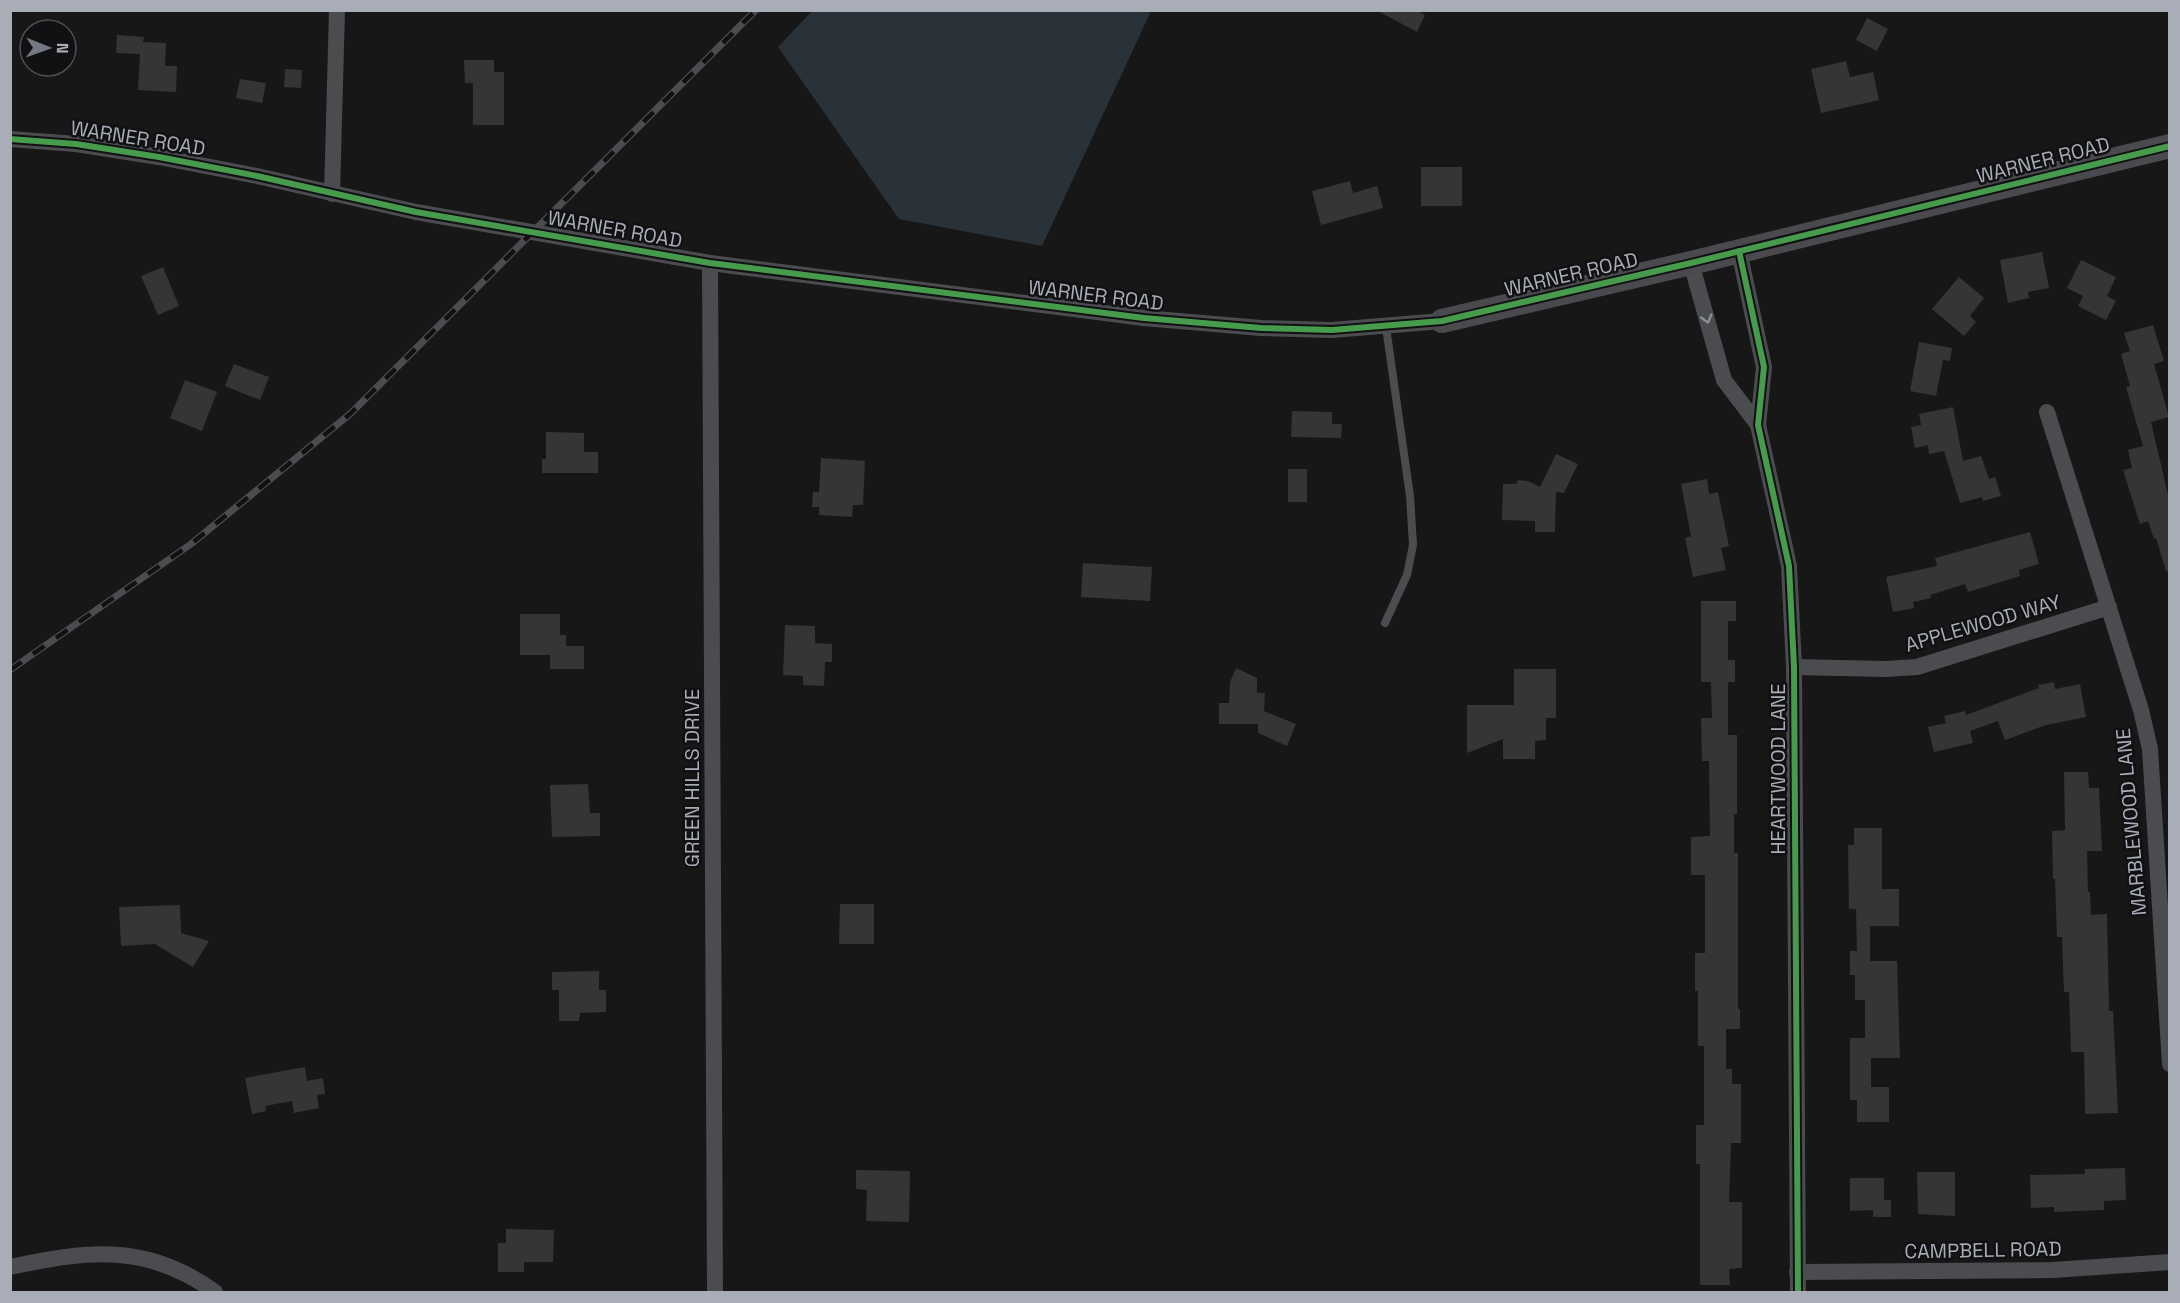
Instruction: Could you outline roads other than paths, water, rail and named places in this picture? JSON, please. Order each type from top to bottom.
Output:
[{"type":"street","points":[[332,194],[337,10]]},
{"type":"street","name":"WARNER ROAD","points":[[10,139],[76,144],[159,157],[416,212],[710,263],[1144,318],[1260,328],[1332,330],[1442,321],[1691,263],[2169,146]]},
{"type":"street","name":"HEARTWOOD LANE","points":[[1739,251],[1764,367],[1758,425],[1789,566],[1794,667],[1797,1293]]},
{"type":"street","name":"GREEN HILLS DRIVE","points":[[710,263],[715,1293]]},
{"type":"street","name":"HEARTWOOD LANE","points":[[1691,263],[1724,380],[1758,425]]},
{"type":"street","name":"MARBLEWOOD LANE","points":[[2047,412],[2141,710],[2150,749],[2169,1064]]},
{"type":"street","name":"APPLEWOOD WAY","points":[[1794,667],[1885,669],[1917,667],[2109,607]]},
{"type":"street","points":[[10,1267],[54,1257],[90,1254],[131,1256],[156,1261],[193,1277],[215,1293]]},
{"type":"street","name":"CAMPBELL ROAD","points":[[1797,1272],[2043,1271],[2169,1262]]},
{"type":"lane","points":[[1385,623],[1407,575],[1413,545],[1410,496],[1386,327]]},
{"type":"railway","points":[[10,670],[191,544],[350,414],[756,10]]}]
